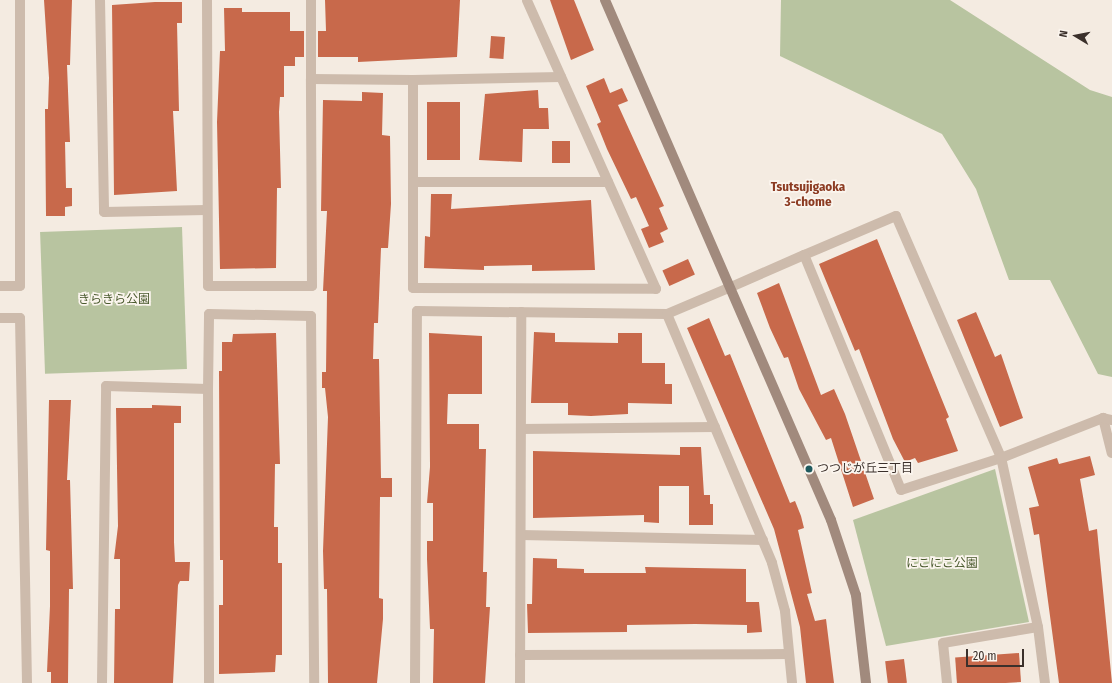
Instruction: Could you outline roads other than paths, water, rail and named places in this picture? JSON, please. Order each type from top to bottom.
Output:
[{"type":"street","points":[[0,286],[20,286],[20,0]]},
{"type":"street","points":[[100,0],[104,212],[206,210]]},
{"type":"street","points":[[207,0],[206,210],[208,286],[312,286],[311,0]]},
{"type":"street","points":[[413,80],[414,182],[412,288],[656,289],[527,0]]},
{"type":"street","points":[[605,0],[831,520],[856,595],[866,683]]},
{"type":"street","points":[[312,79],[413,80],[561,77]]},
{"type":"street","points":[[414,182],[608,182]]},
{"type":"street","points":[[414,683],[418,311],[667,314],[896,216],[1001,458],[1038,627],[1045,683]]},
{"type":"street","points":[[804,255],[901,490],[1001,458],[1108,419],[1112,453]]},
{"type":"street","points":[[520,683],[522,535],[521,312]]},
{"type":"street","points":[[209,683],[209,314],[311,316],[314,683]]},
{"type":"street","points":[[667,314],[763,540],[785,611],[792,683]]},
{"type":"street","points":[[0,318],[20,318],[27,683]]},
{"type":"street","points":[[102,683],[106,386],[208,389]]},
{"type":"street","points":[[522,429],[715,427]]},
{"type":"street","points":[[522,535],[763,540]]},
{"type":"street","points":[[947,683],[943,643],[1038,627]]},
{"type":"street","points":[[520,655],[788,654]]},
{"type":"place","name":"つつじが丘三丁目","points":[[809,469]]},
{"type":"district","name":"Tsutsujigaoka 3-chome","points":[[808,196]]},
{"type":"park label","name":"きらきら公園","points":[[114,300]]},
{"type":"park label","name":"にこにこ公園","points":[[942,564]]}]
